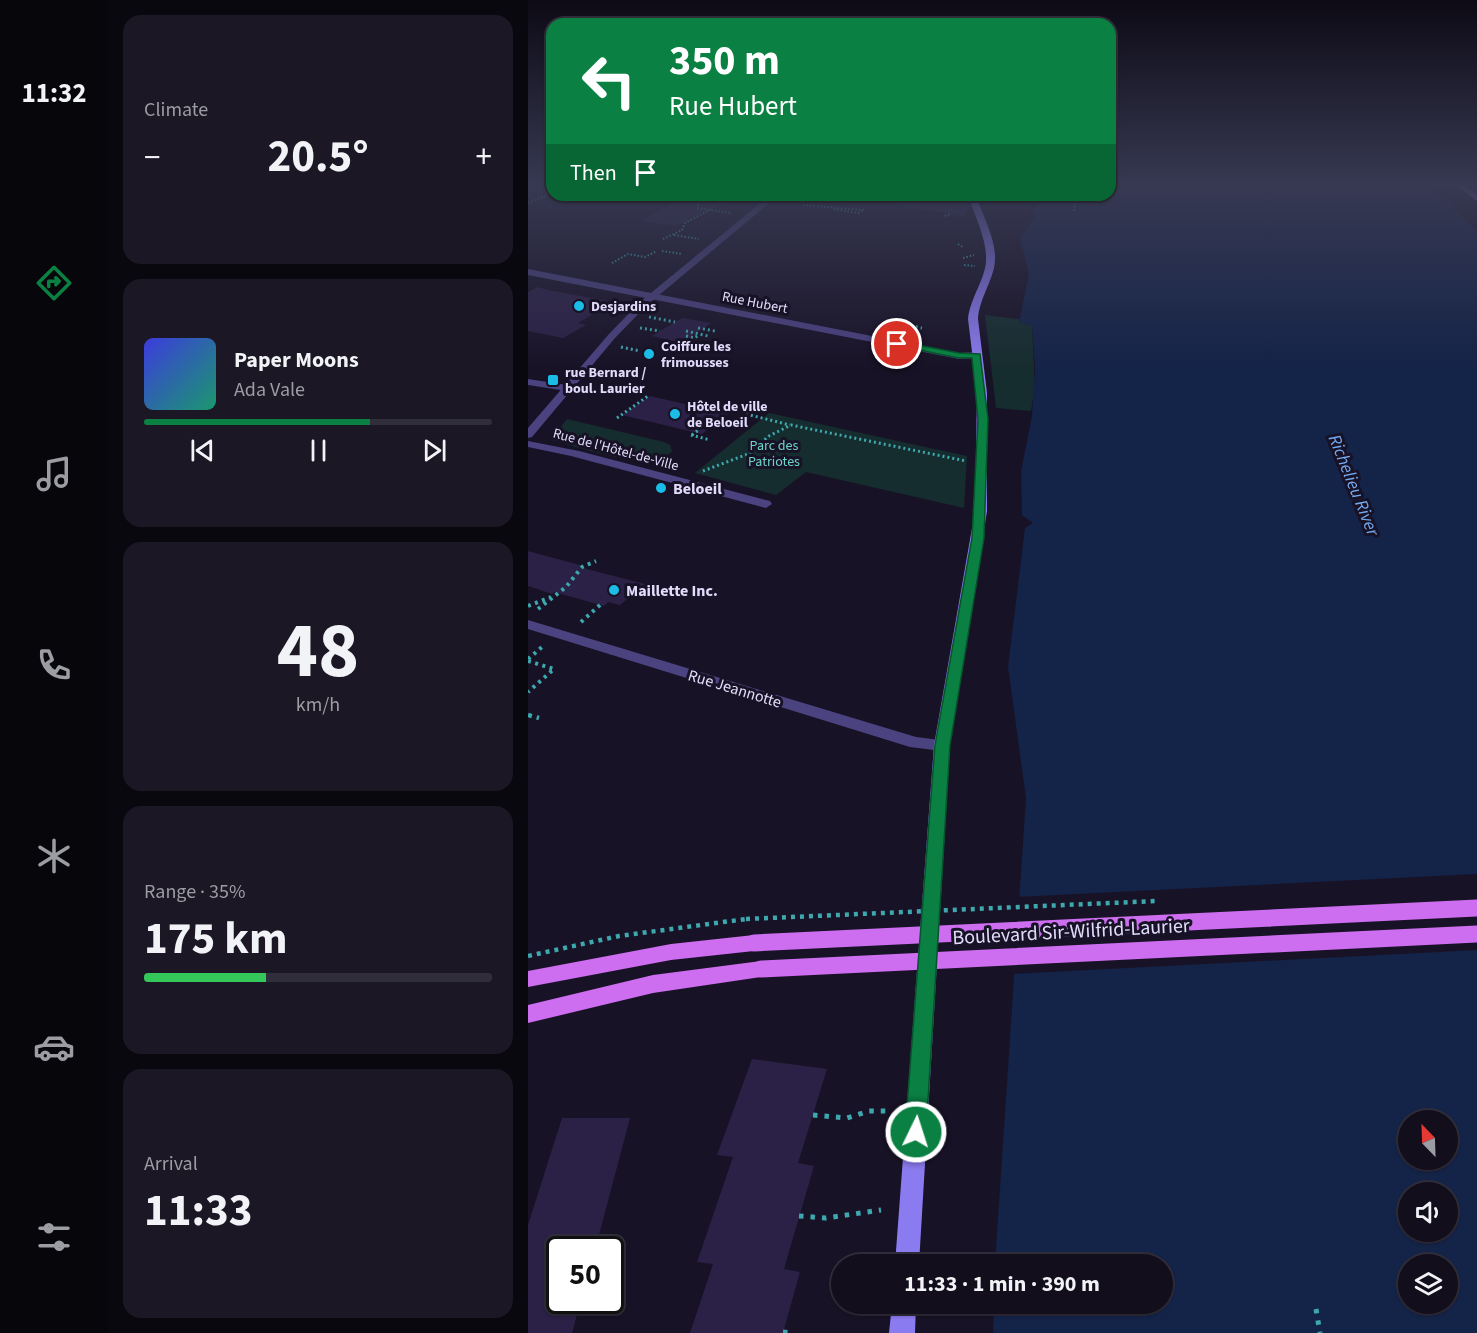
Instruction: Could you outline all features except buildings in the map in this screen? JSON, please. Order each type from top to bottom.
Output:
[{"type":"main road","points":[[908,1254],[942,745],[978,538],[982,462],[982,393],[973,311],[991,261],[989,245]]},
{"type":"main road","name":"Boulevard Sir-Wilfrid-Laurier","points":[[528,979],[671,952],[754,943],[1477,908]]},
{"type":"main road","name":"Boulevard Sir-Wilfrid-Laurier","points":[[528,1014],[653,984],[761,969],[1477,934]]},
{"type":"main road","points":[[902,1333],[903,1314]]},
{"type":"street","points":[[528,435],[612,336],[653,296],[714,245]]},
{"type":"street","name":"Rue Hubert","points":[[528,272],[959,356],[977,356]]},
{"type":"street","points":[[528,382],[567,388]]},
{"type":"street","name":"Rue de l'Hôtel-de-Ville","points":[[528,444],[548,447],[766,504]]},
{"type":"street","name":"Rue Jeannotte","points":[[528,624],[916,743],[942,745]]},
{"type":"path","points":[[612,263],[628,254],[645,257],[657,251]]},
{"type":"path","points":[[662,251],[689,255]]},
{"type":"path","points":[[963,258],[972,256]]},
{"type":"path","points":[[610,305],[606,308],[621,310]]},
{"type":"path","points":[[647,317],[675,322]]},
{"type":"path","points":[[908,325],[922,328]]},
{"type":"path","points":[[637,327],[660,331]]},
{"type":"path","points":[[698,328],[715,332]]},
{"type":"path","points":[[686,331],[708,336]]},
{"type":"path","points":[[686,336],[694,338],[700,334]]},
{"type":"path","points":[[620,347],[640,351]]},
{"type":"path","points":[[617,418],[648,396]]},
{"type":"path","points":[[746,414],[963,461],[982,462]]},
{"type":"path","points":[[680,481],[748,454],[762,441],[791,425]]},
{"type":"path","points":[[700,429],[691,435],[710,440]]},
{"type":"path","points":[[538,609],[582,567],[596,561]]},
{"type":"path","points":[[528,606],[554,596]]},
{"type":"path","points":[[581,622],[600,605]]},
{"type":"path","points":[[528,692],[554,669],[528,660],[542,647]]},
{"type":"path","points":[[528,715],[539,718]]},
{"type":"path","points":[[528,956],[619,936],[746,919],[1167,900]]},
{"type":"path","points":[[813,1114],[847,1118],[869,1111],[890,1112]]},
{"type":"path","points":[[799,1215],[826,1218],[861,1210],[881,1210]]},
{"type":"path","points":[[1316,1309],[1320,1333]]},
{"type":"path","points":[[783,1332],[794,1333]]},
{"type":"green space","points":[[985,315],[1019,319],[1019,322],[1032,325],[1035,387],[1031,411],[996,408]]},
{"type":"green space","name":"Parc des Patriotes","points":[[769,413],[967,456],[964,508],[806,472],[776,495],[695,473]]},
{"type":"green space","points":[[567,419],[664,442],[670,445],[672,451],[663,458],[633,460],[551,440]]},
{"type":"water","name":"Richelieu River","points":[[1022,245],[1477,245],[1477,1333],[993,1333],[994,1314],[1173,1314],[1173,1254],[996,1254],[1026,798],[1008,667],[1025,528],[1033,523],[1022,515],[1021,471],[1032,416],[1035,368],[1032,326],[1019,322],[1029,274]]},
{"type":"pier","points":[[1477,874],[1477,950],[1011,974],[1016,897]]},
{"type":"place","name":"Desjardins","points":[[579,306]]},
{"type":"place","name":"Coiffure les frimousses","points":[[649,354]]},
{"type":"place","name":"rue Bernard / boul. Laurier","points":[[553,380]]},
{"type":"place","name":"Hôtel de ville de Beloeil","points":[[675,414]]},
{"type":"place","name":"Beloeil","points":[[661,488]]},
{"type":"place","name":"Maillette Inc.","points":[[614,590]]},
{"type":"route","points":[[897,344],[959,356],[977,356],[983,419],[981,511],[978,538],[961,625],[942,745],[916,1132]]}]
